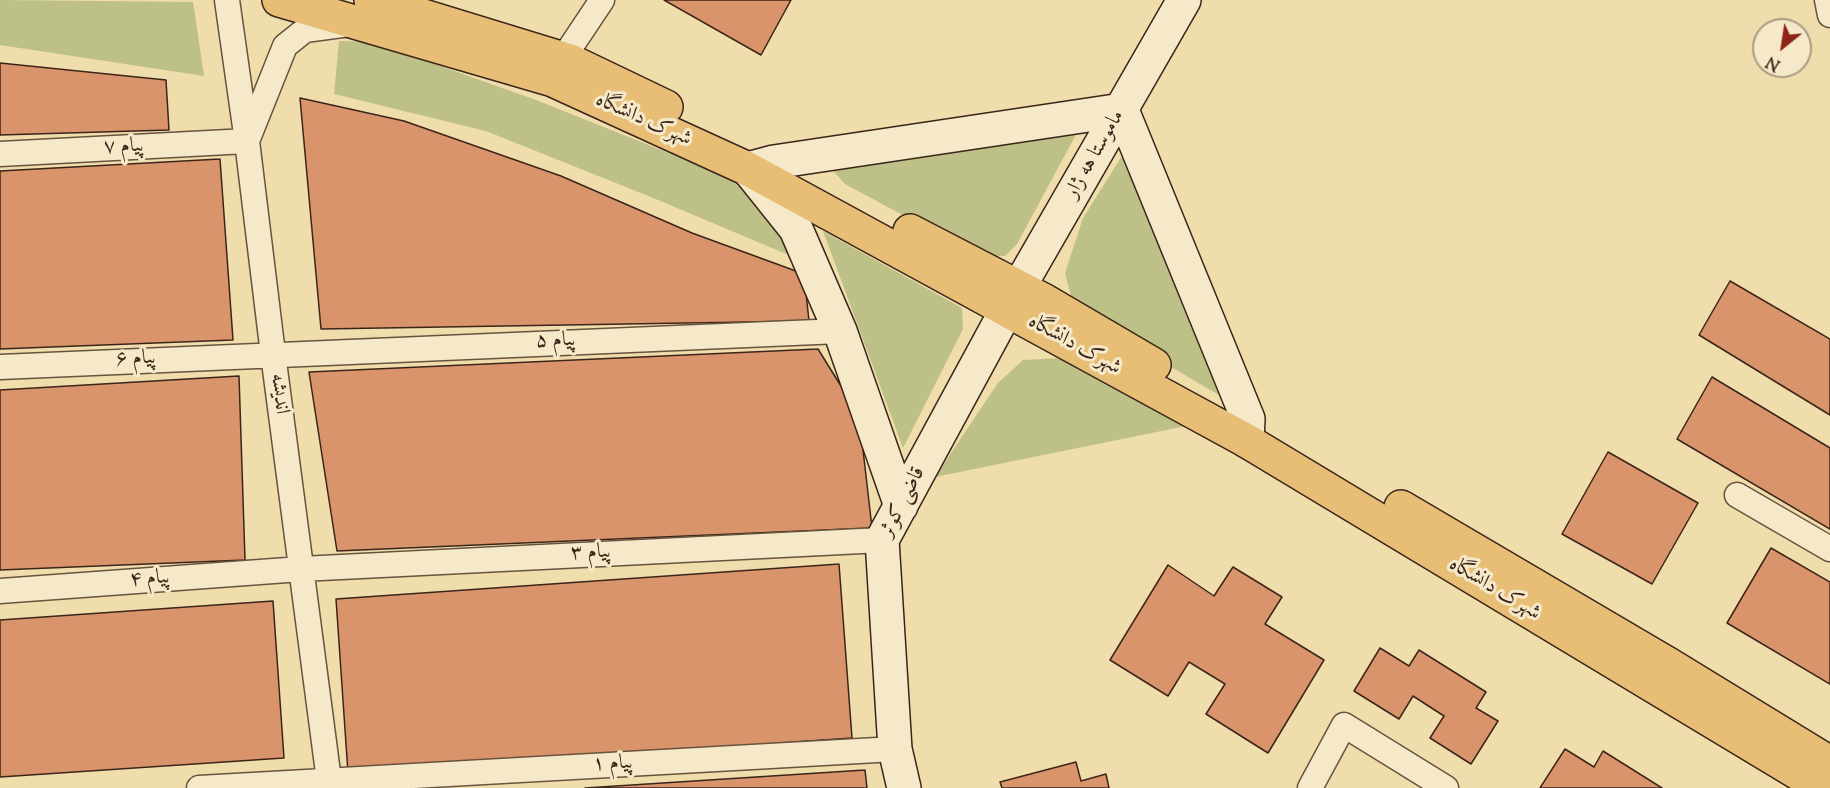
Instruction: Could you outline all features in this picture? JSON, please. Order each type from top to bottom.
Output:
[{"type":"main road","name":"شهرک دانشگاه","points":[[279,0],[364,12],[397,33],[557,69],[761,165],[1013,298],[1247,430],[1822,788]]},
{"type":"main road","name":"ماموستا هه ژار","points":[[1013,298],[1184,0]]},
{"type":"main road","points":[[901,506],[840,331],[796,229],[761,165],[1122,110],[1247,430],[1287,440],[1658,658],[1830,763]]},
{"type":"main road","name":"قاضی کوثر","points":[[904,788],[894,749],[882,540],[1013,298]]},
{"type":"street","name":"اندیشه","points":[[227,0],[330,784]]},
{"type":"street","points":[[557,69],[602,0]]},
{"type":"street","points":[[1827,0],[1830,15]]},
{"type":"street","points":[[247,141],[285,46],[305,30],[364,12]]},
{"type":"street","name":"پیام ۷","points":[[0,154],[247,141]]},
{"type":"street","name":"پیام ۵","points":[[273,354],[840,331]]},
{"type":"street","name":"پیام ۶","points":[[0,367],[273,354]]},
{"type":"street","points":[[1737,495],[1830,549]]},
{"type":"street","name":"پیام ۳","points":[[301,569],[882,540]]},
{"type":"street","name":"پیام ۴","points":[[0,591],[301,569]]},
{"type":"street","points":[[1310,788],[1344,725],[1446,788]]},
{"type":"street","name":"پیام ۱","points":[[199,788],[330,784],[894,749]]},
{"type":"green space","points":[[0,0],[193,2],[204,76],[0,45]]},
{"type":"green space","points":[[339,41],[373,42],[536,100],[754,187],[791,256],[486,131],[334,94]]},
{"type":"green space","points":[[1080,127],[1017,244],[1005,256],[979,256],[845,184],[829,166]]},
{"type":"green space","points":[[1122,156],[1219,395],[1075,311],[1065,273],[1083,218]]},
{"type":"green space","points":[[823,231],[962,308],[963,329],[903,448]]},
{"type":"green space","points":[[1064,358],[1186,426],[935,477],[998,383],[1023,360]]},
{"type":"building","points":[[664,0],[791,0],[761,55]]},
{"type":"building","points":[[0,63],[166,80],[169,130],[0,135]]},
{"type":"building","points":[[300,98],[404,121],[561,176],[692,233],[804,274],[809,321],[321,329]]},
{"type":"building","points":[[220,159],[233,340],[0,349],[0,171]]},
{"type":"building","points":[[1730,281],[1830,339],[1830,415],[1699,335]]},
{"type":"building","points":[[818,349],[859,415],[872,528],[337,551],[309,372]]},
{"type":"building","points":[[239,376],[245,560],[0,570],[0,390]]},
{"type":"building","points":[[1712,377],[1830,448],[1830,529],[1677,439]]},
{"type":"building","points":[[1608,452],[1698,503],[1652,584],[1562,534]]},
{"type":"building","points":[[1771,548],[1830,582],[1830,684],[1727,623]]},
{"type":"building","points":[[839,564],[852,738],[348,773],[336,599]]},
{"type":"building","points":[[1168,565],[1214,596],[1233,567],[1282,597],[1265,624],[1324,660],[1268,753],[1206,714],[1225,684],[1189,662],[1168,696],[1110,660]]},
{"type":"building","points":[[273,601],[284,758],[0,777],[0,620]]},
{"type":"building","points":[[1380,648],[1409,666],[1419,650],[1486,692],[1476,708],[1498,721],[1471,764],[1430,738],[1444,716],[1413,696],[1399,719],[1354,691]]},
{"type":"building","points":[[1565,749],[1594,767],[1603,751],[1662,788],[1540,788]]},
{"type":"building","points":[[1076,762],[1081,781],[1106,774],[1109,788],[1002,788],[1000,782]]},
{"type":"building","points":[[865,770],[867,788],[585,788]]}]
